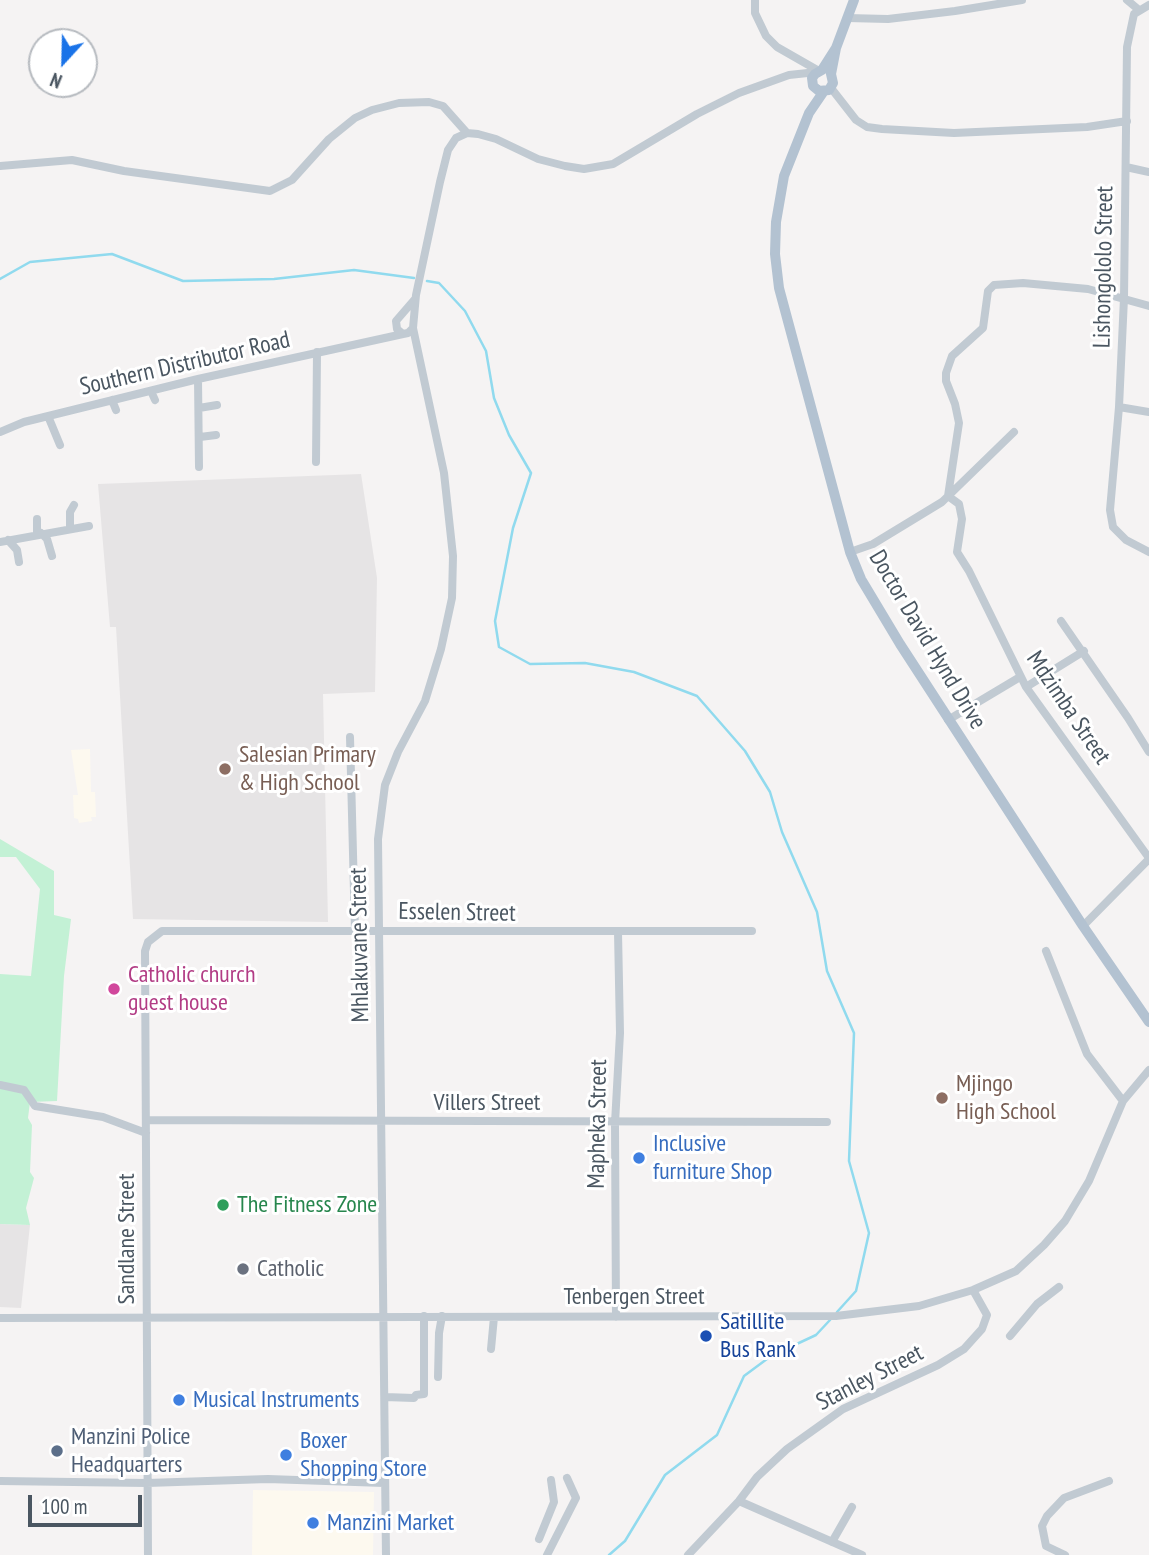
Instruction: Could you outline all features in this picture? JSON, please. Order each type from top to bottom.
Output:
[{"type":"main road","name":"Doctor David Hynd Drive","points":[[854,0],[836,48],[819,76],[809,113],[784,176],[776,222],[775,254],[779,289],[850,552],[861,579],[948,720],[1149,1022]]},
{"type":"main road","points":[[819,76],[834,81],[827,90],[817,89],[819,76]]},
{"type":"main road","name":"Doctor David Hynd Drive","points":[[809,113],[827,90]]},
{"type":"street","points":[[755,0],[755,13],[766,36],[777,47],[819,76]]},
{"type":"street","points":[[847,18],[888,19],[1023,0]]},
{"type":"street","points":[[1127,0],[1139,10],[1149,5]]},
{"type":"street","name":"Lishongololo Street","points":[[1139,10],[1134,14],[1127,47],[1124,298],[1119,407],[1110,510],[1113,527],[1126,540],[1149,552]]},
{"type":"street","points":[[396,324],[398,331],[404,334],[413,324],[415,297],[448,150],[456,138],[467,133],[478,134],[496,139],[538,159],[584,169],[613,164],[697,114],[739,93],[789,75],[819,76]]},
{"type":"street","points":[[827,90],[856,120],[867,127],[882,130],[954,132],[1087,127],[1127,121]]},
{"type":"street","points":[[0,166],[72,160],[124,171],[270,191],[292,180],[330,139],[355,118],[372,110],[399,103],[429,102],[443,106],[467,133]]},
{"type":"street","points":[[1126,167],[1149,172]]},
{"type":"street","points":[[948,496],[959,424],[946,373],[952,356],[984,328],[988,291],[994,285],[1023,283],[1088,289],[1149,306]]},
{"type":"street","points":[[381,340],[415,297]]},
{"type":"street","points":[[402,316],[407,316],[413,324]]},
{"type":"street","name":"Mhlakuvane Street","points":[[386,1555],[378,839],[385,785],[398,752],[425,701],[441,649],[452,598],[453,556],[444,473],[413,324]]},
{"type":"street","name":"Mhlakuvane Street","points":[[404,334],[417,352]]},
{"type":"street","name":"Southern Distributor Road","points":[[2,427],[16,420],[49,416],[79,405],[112,400],[136,389],[151,391],[404,334]]},
{"type":"street","points":[[316,462],[317,352]]},
{"type":"street","points":[[198,379],[199,467]]},
{"type":"street","points":[[151,391],[155,400]]},
{"type":"street","points":[[112,400],[116,410]]},
{"type":"street","points":[[46,405],[60,445]]},
{"type":"street","points":[[79,405],[83,418]]},
{"type":"street","points":[[199,408],[217,405]]},
{"type":"street","points":[[1119,407],[1149,412]]},
{"type":"street","points":[[850,552],[873,544],[948,496],[1014,432]]},
{"type":"street","points":[[189,440],[216,435]]},
{"type":"street","name":"Mdzimba Street","points":[[948,496],[959,503],[962,519],[957,552],[969,571],[1020,677],[1149,858]]},
{"type":"street","points":[[70,527],[70,512],[74,505]]},
{"type":"street","points":[[37,519],[39,533],[47,539],[52,556]]},
{"type":"street","points":[[4,541],[70,527],[89,526]]},
{"type":"street","points":[[4,541],[17,550],[19,562]]},
{"type":"street","points":[[1061,621],[1084,651],[1149,752]]},
{"type":"street","points":[[1027,687],[1084,651]]},
{"type":"street","points":[[948,720],[1020,677]]},
{"type":"street","points":[[350,737],[355,931]]},
{"type":"street","points":[[1083,926],[1149,858]]},
{"type":"street","name":"Esselen Street","points":[[162,932],[752,932]]},
{"type":"street","name":"Sandlane Street","points":[[148,1555],[145,951],[148,942],[162,932]]},
{"type":"street","name":"Mapheka Street","points":[[615,1317],[615,1123],[620,1033],[618,932]]},
{"type":"street","points":[[1046,951],[1087,1054],[1123,1101]]},
{"type":"street","name":"Tenbergen Street","points":[[0,1318],[857,1315],[919,1307],[973,1290],[1016,1271],[1065,1221],[1089,1181],[1123,1101],[1149,1070]]},
{"type":"street","points":[[0,1085],[26,1087],[35,1106],[103,1117],[146,1133]]},
{"type":"street","name":"Villers Street","points":[[146,1120],[827,1122]]},
{"type":"street","points":[[1010,1336],[1037,1304],[1059,1287]]},
{"type":"street","name":"Stanley Street","points":[[688,1555],[739,1502],[757,1477],[788,1448],[843,1409],[938,1365],[964,1349],[982,1329],[987,1315],[973,1290]]},
{"type":"street","points":[[385,1397],[414,1398],[424,1394],[424,1316]]},
{"type":"street","points":[[438,1377],[442,1316]]},
{"type":"street","points":[[491,1349],[494,1317]]},
{"type":"street","points":[[547,1555],[576,1498],[567,1478]]},
{"type":"street","points":[[0,1481],[147,1483],[268,1479],[384,1483]]},
{"type":"street","points":[[540,1539],[554,1502],[551,1480]]},
{"type":"street","points":[[1065,1555],[1046,1546],[1042,1526],[1047,1516],[1064,1497],[1109,1481]]},
{"type":"street","points":[[739,1502],[862,1555]]},
{"type":"street","points":[[832,1542],[852,1507]]},
{"type":"shaded area","name":"Salesian Primary & High School","points":[[361,474],[377,578],[375,692],[323,694],[328,922],[133,919],[116,627],[110,627],[98,484]]},
{"type":"shaded area","points":[[90,749],[91,792],[95,792],[96,817],[91,817],[92,821],[79,823],[78,819],[74,818],[73,795],[78,795],[71,750]]},
{"type":"shaded area","points":[[0,1224],[30,1225],[21,1308],[0,1307]]},
{"type":"shaded area","name":"Manzini Market","points":[[253,1490],[374,1492],[373,1555],[252,1555]]},
{"type":"green space","points":[[0,839],[54,871],[54,915],[71,919],[64,976],[57,1101],[30,1102],[30,1172],[34,1178],[26,1208],[30,1225],[0,1224],[0,974],[31,976],[40,889],[16,857],[0,857]]},
{"type":"waterway","points":[[0,279],[30,262],[112,254],[183,281],[274,279],[354,270],[414,278]]},
{"type":"waterway","points":[[427,281],[439,283],[465,311],[486,351],[494,398],[509,435],[531,473],[513,528],[495,621],[499,647],[530,664],[585,663],[634,672],[697,696],[745,751],[770,792],[782,832],[817,912],[827,971],[854,1033],[849,1161],[869,1233],[856,1291],[837,1312]]},
{"type":"waterway","points":[[609,1555],[625,1541],[665,1475],[717,1435],[744,1376],[771,1356],[816,1335],[830,1320]]},
{"type":"place","name":"Salesian Primary & High School","points":[[225,769]]},
{"type":"place","name":"Catholic church guest house","points":[[114,989]]},
{"type":"place","name":"Mjingo High School","points":[[942,1098]]},
{"type":"place","name":"Inclusive furniture Shop","points":[[639,1158]]},
{"type":"place","name":"The Fitness Zone","points":[[223,1205]]},
{"type":"place","name":"Catholic","points":[[243,1269]]},
{"type":"place","name":"Satillite Bus Rank","points":[[706,1336]]},
{"type":"place","name":"Musical Instruments","points":[[179,1400]]},
{"type":"place","name":"Manzini Police Headquarters","points":[[57,1451]]},
{"type":"place","name":"Boxer Shopping Store","points":[[286,1455]]},
{"type":"place","name":"Manzini Market","points":[[313,1523]]}]
